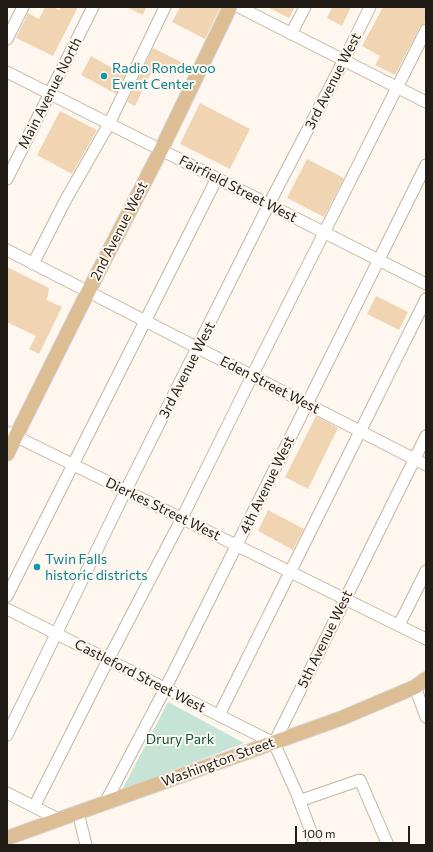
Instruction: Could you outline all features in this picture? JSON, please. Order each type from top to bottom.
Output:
[{"type":"main road","name":"2nd Avenue West","points":[[7,454],[11,434],[88,292],[161,150],[230,7]]},
{"type":"main road","name":"Washington Street","points":[[7,839],[78,812],[342,718],[420,683]]},
{"type":"street","points":[[7,39],[23,7]]},
{"type":"street","name":"Main Avenue North","points":[[7,179],[93,7]]},
{"type":"street","points":[[33,264],[65,201],[109,124],[165,7]]},
{"type":"street","points":[[239,7],[426,102]]},
{"type":"street","points":[[291,34],[305,7]]},
{"type":"street","name":"3rd Avenue West","points":[[7,735],[126,490],[198,348],[268,204],[344,60],[370,7]]},
{"type":"street","points":[[34,807],[182,518],[426,30]]},
{"type":"street","name":"Fairfield Street West","points":[[7,72],[426,284]]},
{"type":"street","name":"4th Avenue West","points":[[105,803],[165,689],[426,165]]},
{"type":"street","points":[[7,596],[217,178]]},
{"type":"street","name":"Eden Street West","points":[[7,250],[426,465]]},
{"type":"street","points":[[219,715],[426,299]]},
{"type":"street","name":"Dierkes Street West","points":[[11,434],[426,639]]},
{"type":"street","name":"5th Avenue West","points":[[274,742],[344,598],[426,436]]},
{"type":"street","points":[[399,626],[426,571]]},
{"type":"street","name":"Castleford Street West","points":[[7,609],[274,742]]},
{"type":"street","points":[[420,683],[426,717]]},
{"type":"street","points":[[274,742],[300,801],[314,840],[314,845]]},
{"type":"street","points":[[300,801],[360,780],[388,845]]},
{"type":"street","points":[[7,793],[58,820]]},
{"type":"street","points":[[78,812],[86,845]]},
{"type":"street","points":[[7,839],[8,845]]},
{"type":"green space","name":"Drury Park","points":[[168,702],[244,743],[122,790]]},
{"type":"building","points":[[45,7],[53,7],[59,10],[61,7],[78,7],[53,56],[16,38],[28,13],[39,19]]},
{"type":"building","points":[[126,7],[146,7],[143,15]]},
{"type":"building","points":[[180,7],[220,8],[205,39],[172,22]]},
{"type":"building","points":[[267,7],[295,7],[289,18]]},
{"type":"building","points":[[332,7],[351,7],[342,26],[327,18]]},
{"type":"building","points":[[383,7],[426,7],[426,21],[420,27],[395,75],[375,65],[380,56],[362,46]]},
{"type":"building","points":[[153,48],[189,66],[184,76],[156,62],[135,106],[127,102]]},
{"type":"building","name":"Radio Rondevoo Event Center","points":[[91,56],[125,75],[116,94],[81,75]]},
{"type":"building","points":[[200,103],[250,129],[230,169],[180,144]]},
{"type":"building","points":[[60,111],[97,130],[72,174],[37,155]]},
{"type":"building","points":[[307,159],[344,178],[324,217],[287,198]]},
{"type":"building","points":[[7,267],[49,288],[47,300],[62,307],[39,354],[29,349],[36,336],[7,322]]},
{"type":"building","points":[[376,296],[408,312],[399,330],[367,314]]},
{"type":"building","points":[[316,416],[338,428],[308,489],[285,477]]},
{"type":"building","points":[[268,510],[304,529],[293,550],[258,531]]},
{"type":"place","name":"Radio Rondevoo Event Center","points":[[104,76]]},
{"type":"place","name":"Twin Falls historic districts","points":[[37,567]]}]
